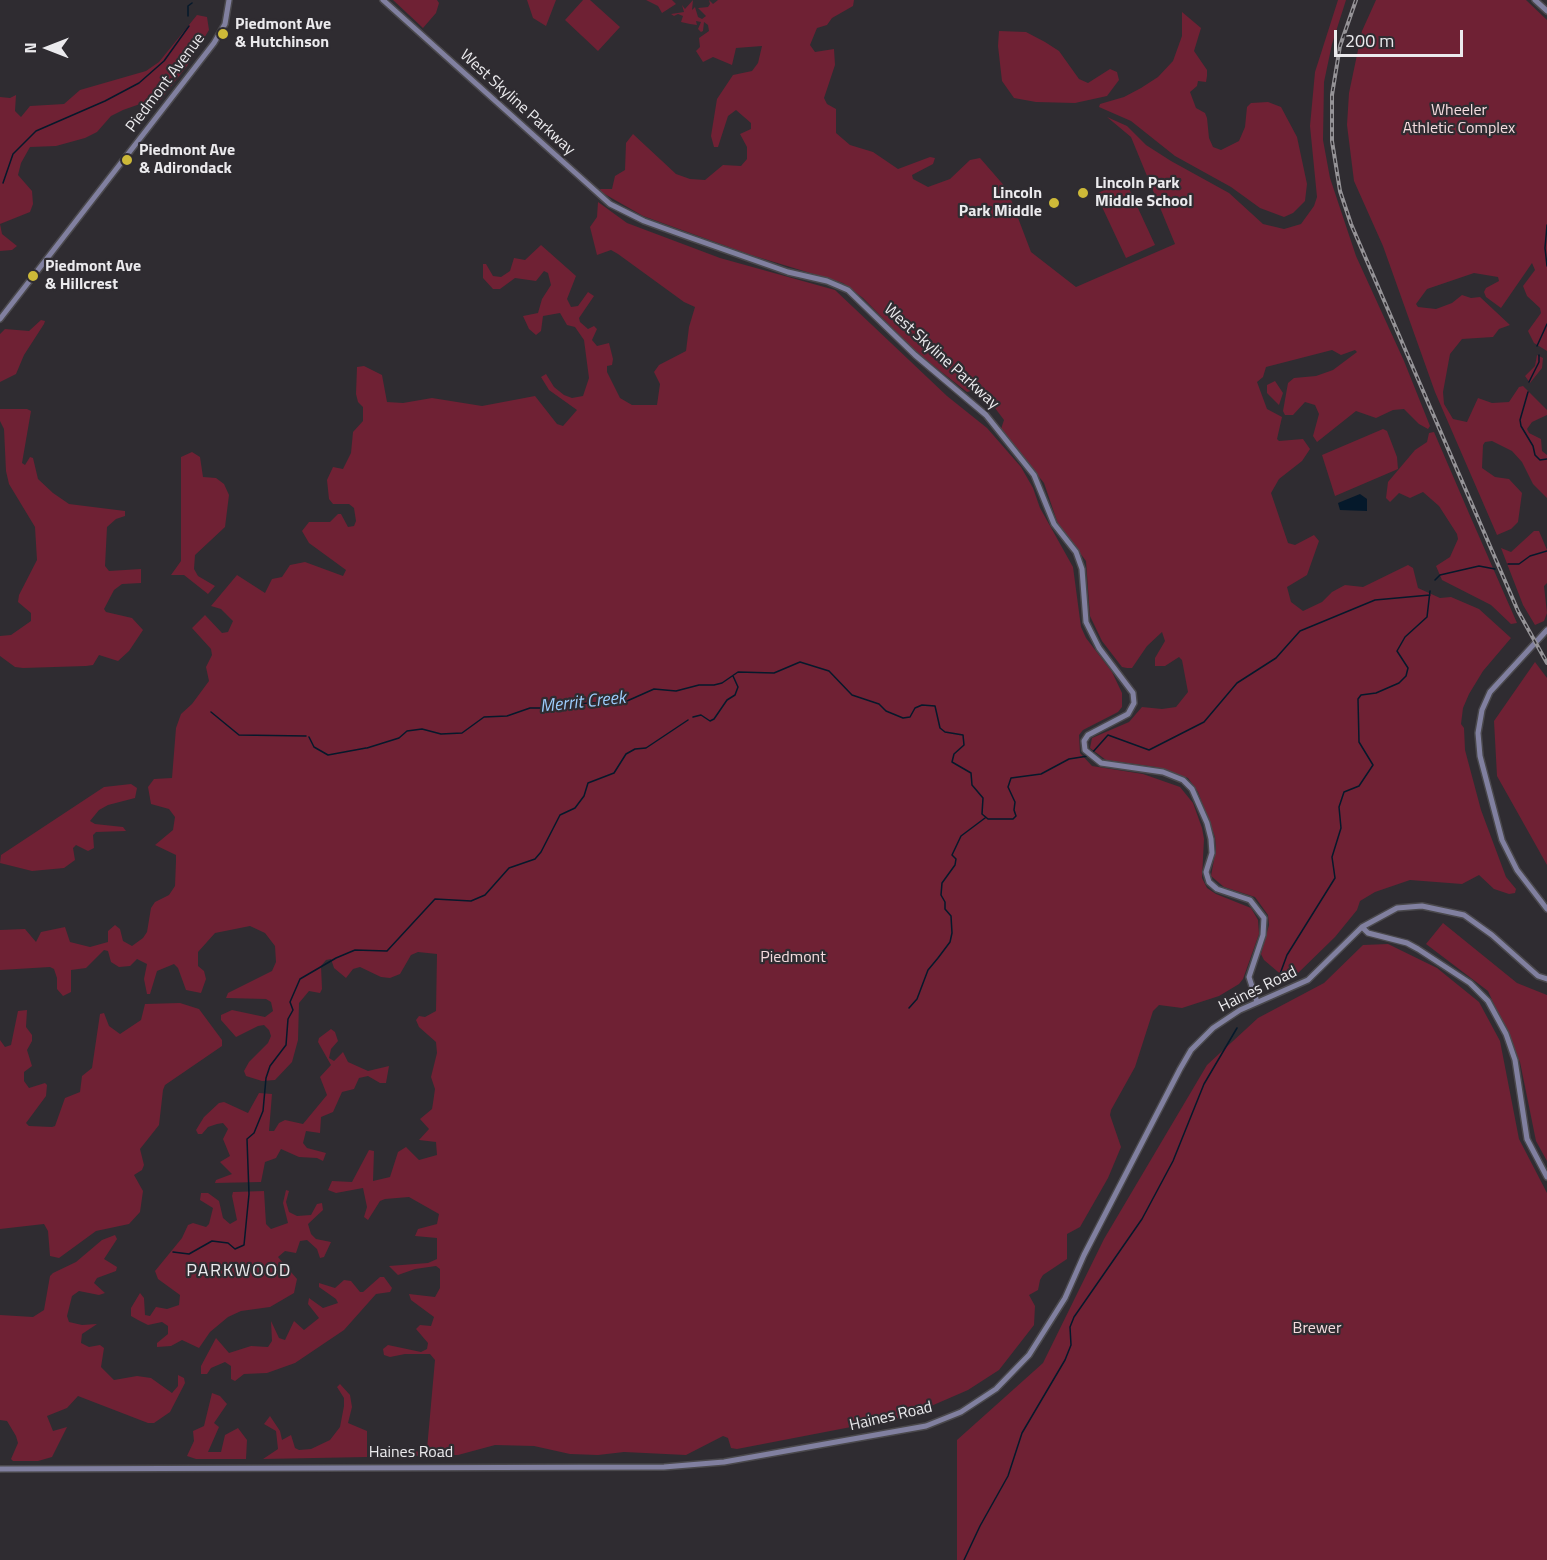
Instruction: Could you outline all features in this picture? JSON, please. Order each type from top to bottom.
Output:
[{"type":"main road","name":"Piedmont Avenue","points":[[0,319],[214,43],[225,24],[229,0]]},
{"type":"main road","name":"West Skyline Parkway","points":[[383,0],[610,204],[644,221],[690,238],[788,272],[827,281],[848,290],[915,355],[986,414],[1034,475],[1054,524],[1076,552],[1082,568],[1086,622],[1099,648],[1133,693],[1132,707],[1126,717],[1086,737],[1084,744],[1087,752],[1092,758],[1106,764],[1162,772],[1183,780],[1192,789],[1208,823],[1211,838],[1212,853],[1206,872],[1209,882],[1217,889],[1250,900],[1262,911],[1263,935],[1250,977],[1257,1002]]},
{"type":"main road","points":[[1535,0],[1547,11]]},
{"type":"main road","points":[[1547,630],[1490,692],[1479,722],[1478,744],[1502,840],[1517,870],[1547,909]]},
{"type":"main road","name":"Haines Road","points":[[0,1469],[664,1467],[724,1462],[926,1426],[961,1412],[996,1389],[1029,1355],[1065,1298],[1118,1188],[1191,1050],[1213,1028],[1257,1002],[1308,980],[1362,927],[1397,908],[1422,906],[1450,910],[1473,920],[1539,976],[1547,980]]},
{"type":"main road","points":[[1362,927],[1368,933],[1400,941],[1418,949],[1470,983],[1488,1001],[1506,1034],[1515,1060],[1527,1139],[1547,1177]]},
{"type":"green space","points":[[393,0],[437,0],[439,3],[436,13],[423,28]]},
{"type":"green space","points":[[527,0],[556,0],[546,26],[533,18]]},
{"type":"green space","points":[[583,0],[590,0],[620,27],[598,51],[565,20]]},
{"type":"green space","points":[[646,0],[672,0],[676,4],[662,13],[658,6]]},
{"type":"green space","points":[[693,0],[692,10],[695,7],[698,17],[702,19],[706,16],[698,8],[708,7],[709,0],[713,4],[718,0],[854,0],[853,6],[832,18],[827,25],[817,28],[810,45],[815,52],[834,49],[835,65],[824,98],[827,104],[836,109],[836,133],[850,145],[873,152],[898,169],[930,157],[935,158],[933,164],[912,175],[913,179],[928,187],[950,179],[970,160],[980,158],[1007,189],[1031,252],[1076,287],[1175,244],[1131,137],[1107,117],[1127,126],[1146,145],[1171,161],[1229,193],[1263,224],[1284,229],[1301,224],[1314,206],[1317,197],[1310,126],[1315,72],[1338,0],[1346,0],[1332,44],[1324,82],[1323,140],[1330,178],[1356,256],[1404,361],[1430,426],[1428,429],[1419,424],[1404,409],[1393,410],[1376,418],[1356,411],[1317,442],[1313,436],[1319,414],[1315,405],[1305,402],[1293,415],[1285,415],[1283,411],[1288,383],[1294,378],[1316,376],[1333,370],[1357,352],[1355,350],[1341,355],[1332,350],[1266,367],[1263,377],[1257,382],[1267,409],[1282,417],[1277,439],[1279,441],[1303,439],[1310,449],[1302,461],[1279,479],[1271,493],[1288,543],[1295,545],[1314,535],[1319,541],[1307,575],[1287,587],[1291,602],[1303,611],[1322,602],[1332,592],[1345,585],[1363,587],[1408,565],[1413,568],[1418,588],[1440,598],[1451,597],[1479,609],[1511,638],[1483,671],[1469,694],[1463,708],[1461,724],[1464,728],[1465,750],[1481,810],[1506,877],[1516,889],[1515,893],[1509,894],[1494,889],[1479,875],[1462,884],[1410,880],[1375,892],[1360,901],[1357,910],[1335,937],[1295,976],[1284,977],[1264,960],[1261,954],[1269,925],[1268,915],[1255,897],[1224,887],[1211,876],[1216,849],[1215,837],[1198,792],[1188,778],[1156,767],[1106,760],[1090,748],[1092,738],[1129,722],[1142,707],[1162,709],[1176,707],[1188,692],[1182,660],[1179,657],[1165,666],[1155,666],[1155,658],[1165,641],[1162,632],[1147,646],[1132,668],[1122,667],[1102,641],[1090,616],[1086,561],[1058,524],[1044,483],[1001,429],[1004,420],[992,404],[976,390],[967,392],[916,352],[863,298],[843,283],[751,255],[643,216],[601,192],[600,189],[612,189],[615,176],[625,170],[626,143],[633,134],[676,174],[690,179],[705,180],[723,165],[741,166],[747,159],[747,147],[740,134],[751,129],[751,123],[736,110],[728,116],[718,147],[714,147],[711,136],[717,99],[733,75],[752,71],[758,63],[762,46],[736,48],[732,65],[713,57],[703,62],[696,51],[700,47],[699,38],[709,31],[708,25],[704,22],[701,32],[698,29],[701,22],[696,21],[697,25],[681,22],[683,16],[671,14],[684,12],[682,5],[685,9]]},
{"type":"green space","name":"Wheeler Athletic Complex","points":[[1376,0],[1526,0],[1547,20],[1547,351],[1534,343],[1528,331],[1541,313],[1540,308],[1527,296],[1523,286],[1535,270],[1532,263],[1501,308],[1486,297],[1484,292],[1486,288],[1499,281],[1498,277],[1474,273],[1427,289],[1416,304],[1418,307],[1436,309],[1452,303],[1462,295],[1471,298],[1480,297],[1510,325],[1499,329],[1493,337],[1462,339],[1450,354],[1443,392],[1444,404],[1453,419],[1467,422],[1478,398],[1492,403],[1509,402],[1519,387],[1523,386],[1547,410],[1547,415],[1532,422],[1527,429],[1529,433],[1541,439],[1542,451],[1547,455],[1547,498],[1533,484],[1522,462],[1512,451],[1492,441],[1485,442],[1483,445],[1482,468],[1495,477],[1509,479],[1522,493],[1518,522],[1511,529],[1497,535],[1435,392],[1383,246],[1354,181],[1347,125],[1349,93],[1362,31]]},
{"type":"green space","points":[[1182,12],[1201,28],[1194,51],[1207,70],[1206,82],[1198,81],[1197,86],[1190,92],[1196,108],[1205,113],[1209,138],[1213,147],[1221,150],[1239,141],[1245,127],[1247,107],[1251,103],[1268,102],[1281,107],[1297,137],[1307,184],[1305,201],[1293,213],[1284,217],[1260,208],[1231,187],[1175,156],[1131,121],[1099,107],[1100,104],[1124,97],[1141,88],[1158,77],[1173,61],[1182,36]]},
{"type":"green space","points":[[197,15],[207,17],[209,30],[187,66],[154,106],[140,104],[123,110],[111,116],[97,132],[85,138],[56,146],[30,147],[21,163],[18,175],[32,191],[33,204],[30,212],[0,224],[0,97],[10,98],[16,95],[15,111],[21,117],[30,106],[64,104],[80,90],[146,71],[159,62]]},
{"type":"green space","points":[[999,31],[1026,32],[1045,42],[1059,51],[1079,79],[1088,83],[1110,69],[1117,72],[1119,80],[1107,96],[1075,103],[1036,102],[1014,98],[1002,81],[998,46]]},
{"type":"green space","points":[[1125,180],[1155,245],[1126,258],[1096,194]]},
{"type":"green space","name":"Piedmont","points":[[598,202],[627,223],[720,258],[835,290],[947,396],[987,428],[1021,467],[1033,488],[1040,508],[1073,567],[1081,627],[1086,638],[1112,672],[1122,693],[1122,707],[1118,712],[1083,730],[1079,735],[1080,753],[1092,766],[1143,774],[1180,787],[1193,803],[1202,828],[1204,839],[1202,878],[1207,888],[1251,908],[1258,920],[1259,934],[1243,979],[1239,984],[1219,996],[1182,1008],[1159,1005],[1153,1011],[1135,1067],[1111,1110],[1110,1115],[1121,1147],[1108,1178],[1080,1227],[1067,1234],[1067,1259],[1043,1275],[1038,1290],[1029,1295],[1035,1306],[1034,1325],[999,1370],[968,1390],[908,1416],[737,1449],[731,1448],[728,1438],[723,1436],[686,1455],[624,1452],[598,1455],[570,1454],[534,1446],[495,1445],[458,1455],[403,1456],[401,1450],[422,1452],[427,1449],[435,1360],[430,1354],[405,1354],[390,1357],[384,1355],[383,1349],[388,1345],[421,1352],[427,1349],[428,1343],[416,1329],[420,1325],[431,1326],[434,1317],[411,1300],[409,1294],[435,1297],[440,1288],[440,1269],[436,1266],[415,1269],[398,1275],[389,1266],[428,1263],[437,1259],[437,1238],[415,1236],[418,1229],[437,1224],[439,1214],[409,1197],[385,1199],[380,1201],[368,1220],[364,1217],[367,1207],[363,1188],[336,1193],[328,1190],[332,1181],[352,1182],[369,1150],[374,1151],[373,1181],[390,1177],[398,1152],[406,1147],[419,1160],[437,1155],[436,1142],[419,1140],[429,1129],[420,1119],[432,1109],[435,1089],[431,1077],[437,1053],[436,1042],[419,1027],[416,1020],[419,1016],[425,1017],[436,1011],[437,954],[418,952],[411,955],[400,974],[390,978],[381,977],[360,967],[353,969],[346,978],[334,968],[331,959],[326,960],[321,966],[322,989],[320,993],[309,991],[299,1003],[298,1040],[292,1062],[275,1080],[262,1081],[246,1076],[244,1071],[249,1062],[268,1043],[271,1036],[269,1030],[264,1025],[258,1026],[236,1037],[221,1020],[221,1015],[232,1010],[265,1017],[273,1011],[271,1002],[266,999],[226,998],[228,993],[272,971],[276,962],[275,946],[265,933],[250,926],[215,933],[198,952],[198,966],[204,971],[206,979],[201,993],[186,990],[178,968],[174,964],[157,971],[150,994],[147,994],[144,979],[147,964],[137,959],[130,966],[119,967],[111,962],[108,951],[104,950],[86,968],[71,970],[71,992],[63,996],[57,989],[54,969],[50,967],[0,970],[0,930],[25,929],[36,942],[41,932],[65,927],[70,942],[90,947],[108,942],[108,931],[115,925],[120,929],[123,941],[132,946],[147,932],[151,908],[155,902],[169,895],[175,886],[176,861],[176,855],[155,845],[173,830],[175,817],[169,809],[151,804],[148,787],[154,779],[172,778],[176,728],[181,714],[192,704],[209,681],[206,667],[212,655],[211,649],[192,628],[205,615],[222,633],[228,632],[233,621],[221,609],[211,606],[237,575],[265,593],[272,579],[282,577],[290,565],[305,562],[343,576],[346,570],[309,543],[302,531],[309,522],[330,522],[338,514],[341,514],[348,527],[354,526],[356,521],[354,508],[349,504],[333,504],[329,499],[327,480],[333,467],[343,469],[351,453],[353,432],[363,421],[363,407],[358,402],[356,394],[357,367],[364,366],[382,375],[387,402],[403,403],[432,398],[482,406],[535,396],[557,424],[563,426],[577,410],[549,390],[541,377],[546,374],[554,387],[564,395],[572,398],[583,396],[589,378],[584,340],[575,327],[567,325],[560,313],[543,316],[541,331],[536,335],[529,329],[523,316],[538,313],[542,299],[551,285],[548,273],[544,271],[536,281],[515,278],[500,289],[493,289],[483,278],[483,264],[486,264],[493,276],[501,277],[510,271],[514,258],[525,260],[541,245],[576,276],[567,299],[571,307],[578,306],[588,292],[594,296],[579,318],[580,322],[588,329],[594,326],[597,329],[592,340],[597,346],[609,343],[613,359],[612,365],[607,366],[607,372],[620,398],[632,405],[657,405],[660,384],[654,372],[659,365],[686,351],[689,327],[695,307],[684,302],[611,250],[597,255],[590,227],[597,217]]},
{"type":"green space","points":[[0,224],[2,234],[17,246],[12,250],[0,251]]},
{"type":"green space","points":[[41,320],[45,321],[44,324],[24,355],[16,374],[0,382],[0,334],[5,329],[29,331]]},
{"type":"green space","points":[[1537,355],[1543,358],[1542,368],[1530,383],[1525,376],[1535,366]]},
{"type":"green space","points":[[1275,381],[1283,393],[1279,405],[1267,393],[1267,385]]},
{"type":"green space","points":[[0,409],[31,411],[22,463],[25,465],[30,457],[33,458],[38,479],[53,493],[69,504],[125,511],[125,516],[116,519],[107,527],[105,566],[109,571],[141,569],[141,583],[122,584],[114,590],[104,609],[106,612],[132,618],[143,630],[129,651],[118,661],[99,655],[93,665],[23,668],[15,667],[0,656],[0,636],[11,635],[31,621],[31,613],[18,602],[19,595],[37,560],[35,527],[9,484]]},
{"type":"green space","points":[[1383,429],[1387,431],[1397,457],[1398,469],[1335,496],[1322,455]]},
{"type":"green space","points":[[1434,432],[1517,623],[1511,624],[1491,605],[1442,580],[1436,566],[1450,557],[1458,539],[1439,506],[1423,492],[1410,498],[1399,493],[1390,502],[1386,498],[1388,482],[1415,450],[1427,442],[1429,433]]},
{"type":"green space","points":[[192,452],[200,457],[203,477],[216,478],[224,484],[229,495],[225,527],[195,555],[194,569],[198,576],[215,586],[208,594],[184,575],[171,575],[181,561],[181,457]]},
{"type":"green space","points":[[1534,531],[1539,531],[1547,550],[1547,583],[1544,586],[1547,613],[1544,621],[1535,625],[1523,605],[1501,548],[1511,552]]},
{"type":"green space","points":[[1535,662],[1547,678],[1547,865],[1497,776],[1494,721]]},
{"type":"green space","points":[[131,784],[137,788],[135,798],[108,805],[99,810],[90,821],[95,824],[123,827],[126,831],[96,832],[93,835],[94,848],[88,851],[76,845],[73,848],[75,860],[64,868],[32,871],[0,863],[1,855],[104,787]]},
{"type":"green space","points":[[1443,923],[1517,983],[1547,995],[1547,1161],[1536,1141],[1520,1062],[1488,991],[1426,944]]},
{"type":"green space","name":"Brewer","points":[[1388,944],[1437,968],[1479,1002],[1500,1041],[1519,1139],[1547,1193],[1547,1560],[957,1560],[957,1440],[1043,1363],[1104,1239],[1207,1065],[1258,1018],[1324,983],[1363,945]]},
{"type":"green space","points":[[180,1003],[199,1009],[222,1040],[222,1046],[165,1085],[159,1125],[140,1149],[144,1165],[142,1170],[134,1175],[143,1191],[140,1212],[129,1224],[96,1231],[59,1258],[50,1256],[48,1231],[44,1224],[0,1229],[0,1040],[5,1047],[11,1045],[18,1011],[27,1010],[26,1027],[32,1035],[32,1041],[27,1050],[32,1066],[24,1072],[24,1081],[29,1088],[45,1083],[47,1085],[46,1096],[26,1123],[29,1126],[52,1127],[55,1126],[65,1098],[80,1092],[82,1076],[92,1068],[100,1014],[104,1013],[109,1026],[120,1034],[141,1020],[145,1004]]},
{"type":"green space","points":[[331,1029],[335,1032],[338,1041],[331,1049],[329,1058],[334,1061],[343,1052],[348,1062],[368,1071],[389,1066],[386,1083],[380,1083],[368,1076],[359,1078],[354,1089],[342,1092],[333,1112],[321,1117],[320,1133],[306,1131],[303,1143],[307,1148],[326,1153],[323,1161],[317,1158],[299,1157],[281,1149],[276,1158],[265,1162],[261,1182],[215,1183],[216,1180],[232,1174],[220,1162],[230,1156],[223,1139],[228,1129],[223,1123],[217,1124],[208,1127],[202,1134],[198,1134],[196,1130],[204,1117],[219,1103],[224,1102],[248,1113],[259,1093],[272,1094],[269,1131],[274,1131],[279,1123],[285,1120],[303,1124],[327,1095],[320,1077],[331,1065],[318,1042],[319,1038]]},
{"type":"green space","points":[[286,1190],[289,1191],[286,1202],[289,1212],[297,1216],[311,1215],[317,1204],[322,1203],[323,1210],[308,1224],[311,1234],[316,1239],[331,1242],[324,1257],[320,1258],[317,1249],[307,1240],[300,1241],[296,1253],[285,1251],[278,1257],[297,1279],[294,1293],[270,1307],[241,1311],[228,1317],[210,1332],[199,1348],[182,1340],[171,1346],[157,1347],[157,1343],[168,1334],[168,1326],[162,1322],[148,1325],[131,1316],[131,1308],[140,1293],[144,1298],[145,1315],[150,1316],[156,1307],[167,1309],[179,1305],[180,1295],[158,1279],[155,1271],[182,1238],[188,1225],[193,1223],[206,1227],[209,1224],[213,1208],[200,1200],[201,1193],[208,1193],[219,1201],[223,1218],[230,1224],[237,1220],[233,1192],[264,1191],[266,1224],[271,1229],[288,1223],[283,1203]]},
{"type":"green space","points":[[115,1235],[117,1239],[104,1259],[117,1267],[116,1271],[97,1278],[94,1283],[105,1293],[99,1295],[79,1291],[72,1296],[67,1316],[69,1322],[82,1325],[97,1324],[82,1334],[81,1343],[89,1347],[100,1345],[104,1348],[101,1367],[114,1380],[137,1376],[151,1378],[172,1393],[178,1386],[178,1375],[184,1378],[185,1383],[170,1412],[154,1423],[148,1423],[78,1396],[67,1408],[47,1416],[53,1431],[67,1427],[52,1457],[38,1461],[13,1461],[11,1459],[18,1443],[16,1436],[7,1421],[0,1420],[0,1315],[33,1317],[44,1310],[50,1276],[76,1262],[102,1240]]},
{"type":"green space","points":[[380,1277],[384,1277],[392,1288],[390,1292],[376,1294],[344,1330],[295,1363],[267,1373],[244,1374],[235,1381],[231,1379],[231,1366],[225,1362],[211,1368],[207,1374],[201,1374],[201,1366],[216,1338],[229,1353],[251,1346],[268,1347],[272,1341],[271,1321],[279,1338],[285,1340],[294,1321],[304,1330],[319,1318],[308,1304],[309,1298],[323,1308],[338,1303],[319,1287],[319,1283],[335,1288],[344,1280],[351,1281],[360,1292],[363,1292]]},
{"type":"green space","points":[[340,1384],[350,1395],[352,1407],[348,1423],[367,1431],[367,1457],[263,1459],[278,1449],[276,1431],[264,1424],[270,1416],[280,1431],[282,1440],[291,1435],[295,1448],[299,1450],[311,1449],[330,1440],[340,1427],[344,1406],[344,1398],[337,1387]]},
{"type":"green space","points":[[212,1393],[220,1396],[227,1404],[214,1423],[219,1427],[208,1452],[221,1452],[225,1435],[238,1428],[247,1440],[246,1459],[196,1459],[187,1456],[194,1441],[193,1431],[204,1426]]},
{"type":"water","points":[[1360,494],[1367,499],[1367,511],[1340,510],[1338,503]]},
{"type":"waterway","points":[[188,16],[188,6],[192,3]]},
{"type":"waterway","points":[[3,183],[13,154],[36,131],[105,101],[139,83],[164,61],[189,26]]},
{"type":"waterway","points":[[1547,225],[1545,248],[1547,266]]},
{"type":"waterway","points":[[1537,346],[1547,324]]},
{"type":"waterway","points":[[1529,382],[1539,362],[1539,355]]},
{"type":"waterway","points":[[1528,392],[1520,420],[1521,426],[1533,446],[1535,455],[1540,460],[1547,459]]},
{"type":"waterway","points":[[1508,564],[1519,564],[1530,556],[1547,551]]},
{"type":"waterway","points":[[1435,580],[1440,575],[1479,566],[1495,569]]},
{"type":"waterway","points":[[1280,974],[1287,955],[1335,878],[1332,857],[1341,828],[1339,807],[1344,792],[1359,786],[1373,765],[1359,742],[1358,699],[1361,695],[1376,693],[1399,683],[1406,676],[1408,668],[1397,651],[1405,637],[1427,617],[1430,591]]},
{"type":"waterway","name":"Merrit Creek","points":[[1092,753],[1108,735],[1149,750],[1204,722],[1237,683],[1276,658],[1300,631],[1375,600],[1430,595]]},
{"type":"waterway","name":"Merrit Creek","points":[[367,748],[399,738],[407,731],[422,729],[441,734],[462,733],[484,717],[507,716],[530,708],[563,708],[573,704],[627,701],[654,689],[676,691],[699,685],[714,685],[722,683],[738,672],[774,673],[800,662],[829,671],[852,695],[879,704],[886,711],[903,718],[910,717],[915,708],[922,705],[935,706],[940,728],[945,732],[963,735],[964,745],[954,754],[952,762],[971,773],[972,785],[983,798],[982,814],[988,819],[1013,819],[1016,816],[1015,802],[1008,787],[1011,778],[1041,774],[1069,759],[1088,756]]},
{"type":"waterway","points":[[693,717],[701,715],[710,721],[714,719],[727,700],[735,695],[738,687],[733,676]]},
{"type":"waterway","name":"Merrit Creek","points":[[211,712],[239,735],[306,736]]},
{"type":"waterway","points":[[173,1252],[189,1254],[212,1241],[228,1243],[235,1249],[244,1245],[249,1194],[247,1139],[254,1133],[263,1111],[266,1078],[270,1066],[286,1045],[288,1019],[293,1010],[290,1002],[300,979],[355,950],[387,951],[435,899],[471,901],[485,895],[509,868],[535,859],[560,815],[575,808],[584,796],[588,783],[614,773],[626,754],[635,749],[646,748],[688,720]]},
{"type":"waterway","name":"Merrit Creek","points":[[309,737],[314,747],[328,755],[366,748]]},
{"type":"waterway","points":[[938,958],[950,942],[952,933],[951,916],[945,909],[945,902],[941,895],[942,883],[955,865],[956,859],[952,855],[961,836],[985,818]]},
{"type":"waterway","points":[[909,1008],[917,999],[928,970],[938,958]]},
{"type":"waterway","points":[[964,1560],[1008,1476],[1022,1433],[1065,1360],[1071,1345],[1070,1327],[1074,1317],[1142,1219],[1173,1161],[1204,1084],[1237,1028]]},
{"type":"railway","points":[[1356,0],[1340,46],[1332,95],[1332,141],[1340,191],[1351,224],[1518,611],[1547,663]]},
{"type":"place","name":"Piedmont Ave & Hutchinson","points":[[223,34]]},
{"type":"place","name":"Piedmont Ave & Adirondack","points":[[127,160]]},
{"type":"place","name":"Lincoln Park Middle School","points":[[1083,193]]},
{"type":"place","name":"Lincoln Park Middle","points":[[1054,203]]},
{"type":"place","name":"Piedmont Ave & Hillcrest","points":[[33,276]]},
{"type":"district","name":"PARKWOOD","points":[[239,1272]]}]
